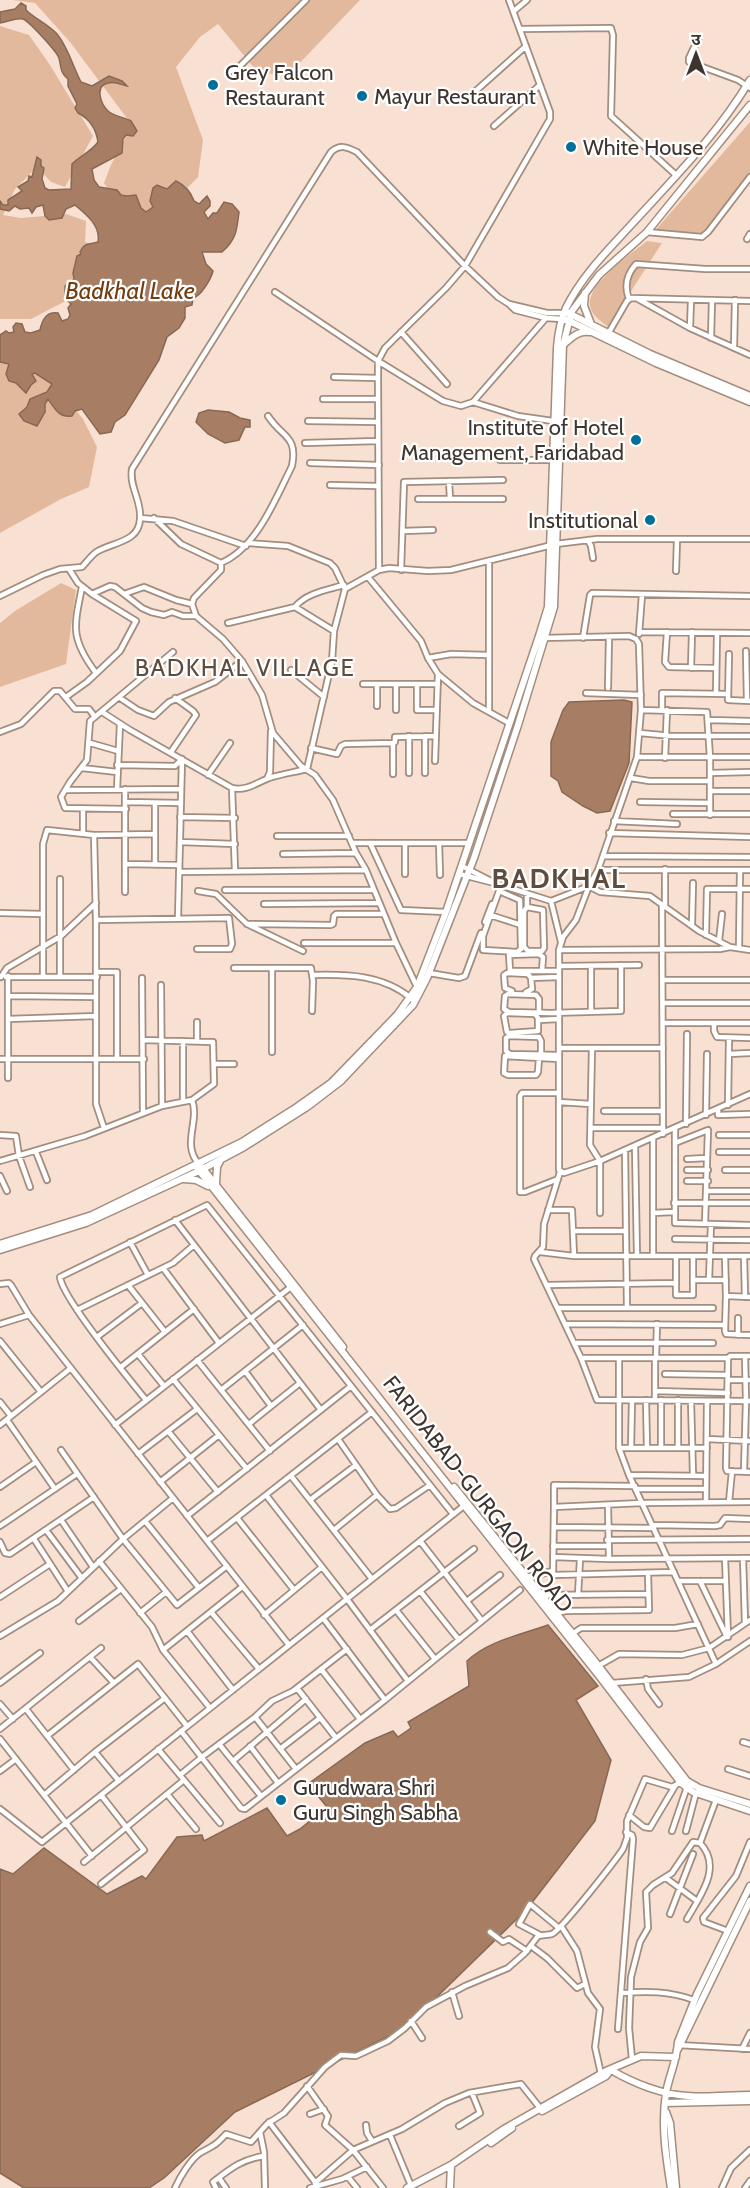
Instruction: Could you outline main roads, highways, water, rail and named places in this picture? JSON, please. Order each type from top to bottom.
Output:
[{"type":"water","name":"Badkhal Lake","points":[[21,3],[26,6],[26,10],[50,27],[61,39],[81,82],[92,86],[109,76],[122,81],[127,86],[108,83],[100,91],[101,100],[108,111],[131,121],[137,131],[133,136],[126,135],[123,139],[122,153],[92,169],[94,180],[99,187],[117,190],[121,195],[136,195],[141,208],[146,212],[153,207],[150,201],[153,188],[157,185],[167,189],[176,181],[187,189],[194,201],[199,204],[207,196],[210,206],[204,212],[208,219],[213,213],[217,213],[224,202],[232,204],[239,212],[235,234],[227,248],[222,252],[202,252],[206,264],[213,271],[210,278],[202,291],[193,298],[192,305],[185,307],[185,318],[179,328],[167,337],[159,360],[125,415],[115,422],[111,432],[100,434],[82,409],[75,411],[72,416],[64,416],[48,399],[45,412],[37,426],[24,421],[19,414],[27,407],[30,399],[47,392],[52,384],[35,373],[32,374],[36,381],[26,393],[16,383],[9,381],[6,374],[9,364],[0,362],[0,335],[6,331],[14,332],[13,327],[16,323],[22,324],[25,332],[31,333],[40,330],[43,320],[50,313],[58,313],[62,321],[68,319],[70,315],[68,308],[71,304],[65,298],[65,286],[74,279],[77,256],[81,254],[85,245],[98,242],[95,226],[88,216],[75,205],[66,209],[62,218],[49,220],[45,216],[43,205],[36,207],[32,213],[29,208],[20,209],[15,206],[9,211],[0,209],[0,201],[3,205],[8,205],[8,200],[22,191],[18,187],[28,181],[29,176],[32,177],[37,157],[44,168],[42,179],[45,188],[49,190],[71,189],[72,164],[98,142],[92,125],[75,108],[77,104],[68,86],[68,79],[62,72],[59,58],[53,50],[23,19],[0,23],[0,12],[15,9]]},
{"type":"water","points":[[208,410],[229,412],[250,420],[250,427],[245,427],[239,440],[225,443],[208,434],[196,422],[199,413]]},
{"type":"water","points":[[624,700],[632,702],[629,763],[610,811],[597,813],[562,792],[558,781],[551,776],[551,742],[563,710],[569,702]]},
{"type":"water","points":[[548,1625],[598,1686],[576,1700],[611,1760],[595,1821],[527,1909],[405,2028],[235,2112],[164,2178],[149,2188],[24,2188],[0,2173],[0,1869],[13,1874],[44,1848],[107,1894],[142,1876],[146,1879],[177,1837],[202,1835],[204,1841],[267,1808],[287,1836],[300,1829],[327,1807],[308,1784],[365,1743],[393,1731],[398,1737],[411,1728],[408,1722],[469,1686],[467,1661],[475,1654],[505,1639]]},
{"type":"place","name":"Grey Falcon Restaurant","points":[[213,85]]},
{"type":"place","name":"Mayur Restaurant","points":[[362,96]]},
{"type":"place","name":"White House","points":[[571,147]]},
{"type":"place","name":"Institute of Hotel Management, Faridabad","points":[[636,440]]},
{"type":"place","name":"Institutional","points":[[650,520]]},
{"type":"place","name":"Gurudwara Shri Guru Singh Sabha","points":[[281,1800]]},
{"type":"district","name":"BADKHAL VILLAGE","points":[[245,667]]},
{"type":"district","name":"BADKHAL","points":[[559,878]]}]
